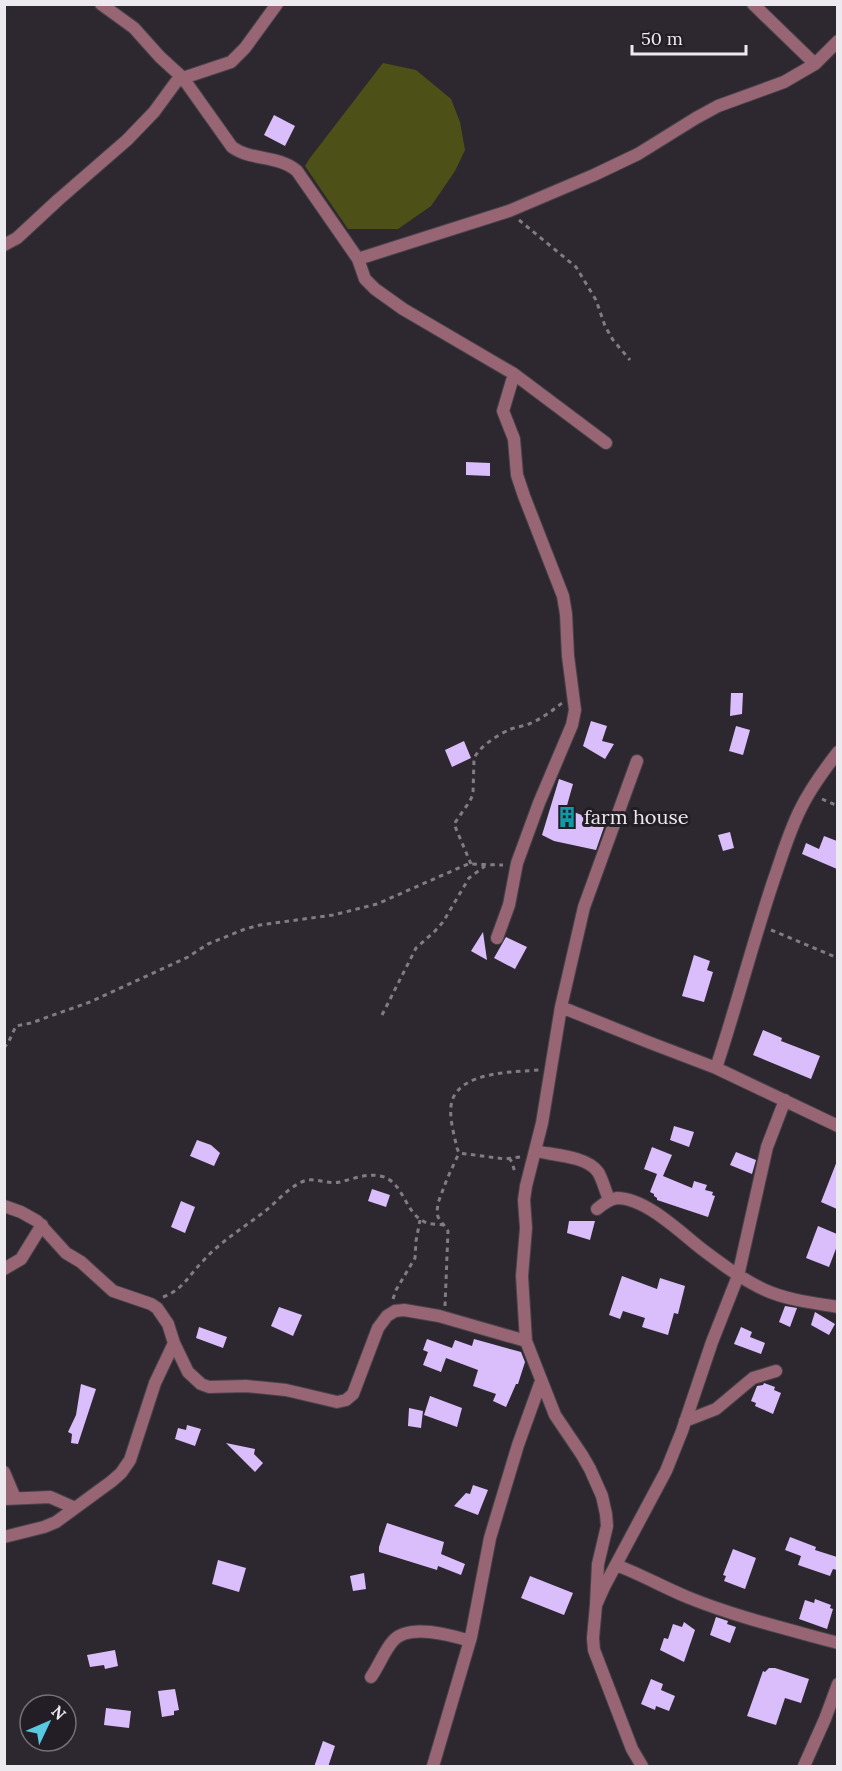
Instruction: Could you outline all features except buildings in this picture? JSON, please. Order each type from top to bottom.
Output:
[{"type":"street","points":[[101,4],[134,28],[183,78],[232,147],[249,156],[287,164],[297,171],[358,259],[365,279],[375,289],[403,309],[514,374],[606,443]]},
{"type":"street","points":[[4,245],[17,238],[127,140],[154,112],[176,82],[231,62],[245,48],[277,4]]},
{"type":"street","points":[[753,4],[815,64]]},
{"type":"street","points":[[358,259],[509,211],[638,154],[718,106],[784,82],[815,64],[837,41]]},
{"type":"street","points":[[497,938],[508,905],[517,863],[572,724],[575,710],[563,596],[524,496],[518,475],[516,446],[503,411],[514,374]]},
{"type":"street","points":[[716,1068],[788,837],[800,808],[837,752]]},
{"type":"street","points":[[637,761],[584,907],[561,1006],[542,1123],[524,1200],[526,1228],[522,1276],[526,1341],[540,1381],[555,1415],[582,1455],[602,1496],[607,1526],[598,1564],[594,1650],[632,1749],[642,1767]]},
{"type":"street","points":[[561,1006],[716,1068],[837,1126]]},
{"type":"street","points":[[596,1605],[666,1471],[685,1421],[738,1276],[767,1147],[785,1100]]},
{"type":"street","points":[[534,1153],[578,1159],[589,1164],[600,1174],[609,1199]]},
{"type":"street","points":[[597,1209],[609,1199],[623,1199],[640,1204],[671,1223],[738,1276],[767,1291],[837,1307]]},
{"type":"street","points":[[4,1206],[21,1212],[42,1225],[57,1245],[113,1291],[144,1301],[157,1308],[168,1324],[188,1372],[204,1385],[286,1390],[337,1402],[346,1400],[353,1394],[378,1328],[390,1313],[404,1310],[444,1318],[526,1341]]},
{"type":"street","points":[[4,1269],[21,1259],[42,1225]]},
{"type":"street","points":[[4,1537],[50,1524],[75,1509],[121,1473],[130,1460],[155,1383],[174,1343]]},
{"type":"street","points":[[685,1421],[716,1409],[753,1378],[776,1371]]},
{"type":"street","points":[[433,1767],[470,1641],[490,1538],[540,1381]]},
{"type":"street","points":[[4,1472],[10,1499],[50,1497],[75,1509]]},
{"type":"street","points":[[616,1565],[647,1577],[686,1597],[744,1617],[837,1643]]},
{"type":"street","points":[[371,1677],[392,1642],[399,1634],[406,1631],[447,1634],[470,1641]]},
{"type":"street","points":[[804,1767],[837,1684]]},
{"type":"path","points":[[509,211],[576,267],[596,300],[612,340],[630,360]]},
{"type":"path","points":[[471,864],[454,824],[473,794],[476,753],[500,734],[549,713],[573,695]]},
{"type":"path","points":[[809,794],[837,806]]},
{"type":"path","points":[[4,1048],[16,1026],[90,1002],[188,957],[208,944],[227,936],[260,925],[333,915],[377,904],[466,864],[517,863]]},
{"type":"path","points":[[382,1015],[416,948],[443,922],[469,878],[487,865]]},
{"type":"path","points":[[759,925],[837,958]]},
{"type":"path","points":[[444,1318],[448,1239],[445,1225],[438,1216],[438,1203],[459,1153],[450,1111],[452,1101],[460,1088],[496,1073],[550,1069]]},
{"type":"path","points":[[459,1153],[505,1159],[534,1153]]},
{"type":"path","points":[[144,1301],[173,1293],[183,1286],[202,1261],[223,1241],[297,1184],[306,1180],[334,1183],[366,1176],[387,1178],[400,1189],[410,1209],[420,1220],[445,1225]]},
{"type":"path","points":[[390,1313],[396,1290],[415,1258],[420,1220]]},
{"type":"shaded area","points":[[383,63],[416,70],[451,99],[460,122],[465,150],[455,171],[431,206],[398,229],[348,229],[305,166]]},
{"type":"place","name":"farm house","points":[[567,817]]}]
